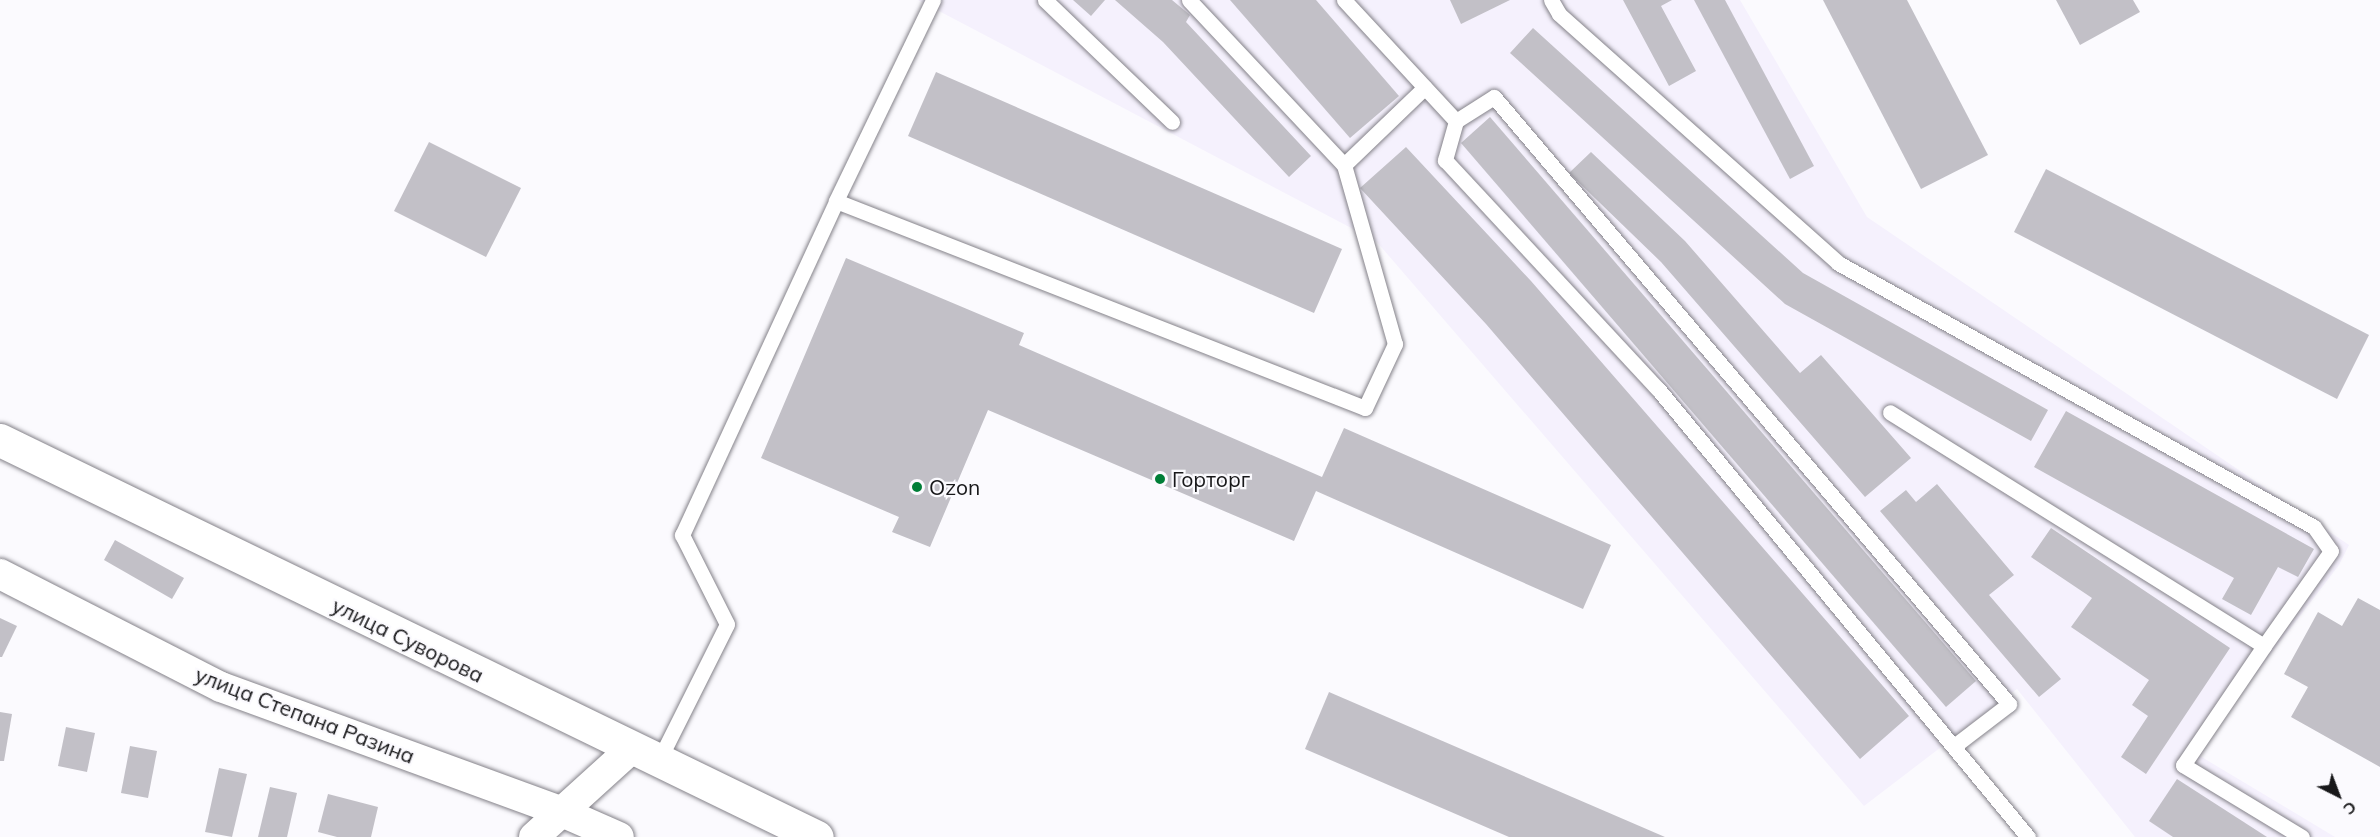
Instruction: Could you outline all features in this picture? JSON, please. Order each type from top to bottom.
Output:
[{"type":"main road","name":"улица Суворова","points":[[0,440],[817,837]]},
{"type":"street","name":"улица Степана Разина","points":[[0,574],[221,687],[562,812],[619,837]]},
{"type":"street","points":[[534,837],[562,812],[645,755]]},
{"type":"lane","points":[[645,755],[727,624],[682,535],[836,201],[933,0]]},
{"type":"lane","points":[[1045,0],[1172,122]]},
{"type":"lane","points":[[836,201],[1365,408],[1395,344],[1344,165],[1189,0]]},
{"type":"lane","points":[[1344,0],[1456,121]]},
{"type":"lane","points":[[1551,0],[1559,14],[1838,263],[2314,527],[2331,551],[2183,765],[2302,837]]},
{"type":"lane","points":[[1344,165],[1425,87]]},
{"type":"lane","points":[[1954,746],[2009,704],[1494,97],[1456,121],[1445,160],[1658,389],[2028,837]]},
{"type":"lane","points":[[1890,412],[2264,646]]},
{"type":"shaded area","points":[[918,0],[1740,0],[1867,217],[2349,545],[2339,565],[2195,753],[2335,837],[2135,837],[2017,689],[1864,806],[1376,241]]},
{"type":"building","points":[[1073,0],[1105,0],[1091,16]]},
{"type":"building","points":[[1115,0],[1172,0],[1190,15],[1186,22],[1311,156],[1289,177],[1163,42]]},
{"type":"building","points":[[1230,0],[1316,0],[1399,96],[1350,138]]},
{"type":"building","points":[[1450,0],[1510,0],[1461,24]]},
{"type":"building","points":[[1623,0],[1672,0],[1661,6],[1696,71],[1669,86]]},
{"type":"building","points":[[1694,0],[1725,0],[1814,166],[1790,179]]},
{"type":"building","points":[[1823,0],[1907,0],[1988,155],[1921,189]]},
{"type":"building","points":[[2056,0],[2133,0],[2140,12],[2080,45]]},
{"type":"building","points":[[1533,28],[1803,273],[2048,410],[2031,441],[1785,304],[1510,53]]},
{"type":"building","points":[[936,72],[1342,249],[1314,313],[908,136]]},
{"type":"building","points":[[1490,117],[1976,681],[1946,707],[1461,143]]},
{"type":"building","points":[[429,142],[521,188],[486,257],[394,211]]},
{"type":"building","points":[[1406,147],[1531,281],[1909,716],[1860,759],[1486,324],[1360,188]]},
{"type":"building","points":[[1591,152],[1685,241],[1800,373],[1821,355],[1911,458],[1865,497],[1661,262],[1569,173]]},
{"type":"building","points":[[2046,169],[2369,335],[2337,399],[2014,232]]},
{"type":"building","points":[[846,258],[1024,333],[1019,345],[1322,477],[1344,428],[1611,545],[1583,609],[1316,491],[1294,541],[988,410],[930,547],[892,532],[899,517],[761,458]]},
{"type":"building","points":[[2066,411],[2314,549],[2298,577],[2278,567],[2251,615],[2222,599],[2234,578],[2034,467]]},
{"type":"building","points":[[1937,484],[2014,575],[1989,595],[2061,679],[2039,697],[1880,511],[1906,490],[1916,502]]},
{"type":"building","points":[[2051,528],[2230,648],[2146,774],[2121,757],[2148,716],[2132,705],[2149,680],[2071,627],[2092,598],[2031,557]]},
{"type":"building","points":[[115,540],[184,578],[172,599],[104,560]]},
{"type":"building","points":[[2358,598],[2380,610],[2380,767],[2291,717],[2308,687],[2284,674],[2318,612],[2342,626]]},
{"type":"building","points":[[0,618],[17,626],[2,657],[0,657]]},
{"type":"building","points":[[1329,692],[1665,837],[1509,837],[1305,749]]},
{"type":"building","points":[[0,712],[12,714],[4,761],[0,761]]},
{"type":"building","points":[[66,727],[95,733],[87,772],[58,766]]},
{"type":"building","points":[[130,746],[157,751],[148,798],[121,793]]},
{"type":"building","points":[[219,768],[247,774],[232,837],[205,832]]},
{"type":"building","points":[[2177,779],[2267,837],[2173,837],[2149,821]]},
{"type":"building","points":[[270,787],[297,793],[287,837],[258,837]]},
{"type":"building","points":[[328,794],[378,807],[371,837],[337,837],[318,832]]},
{"type":"place","name":"Горторг","points":[[1160,479]]},
{"type":"place","name":"Ozon","points":[[917,487]]}]
